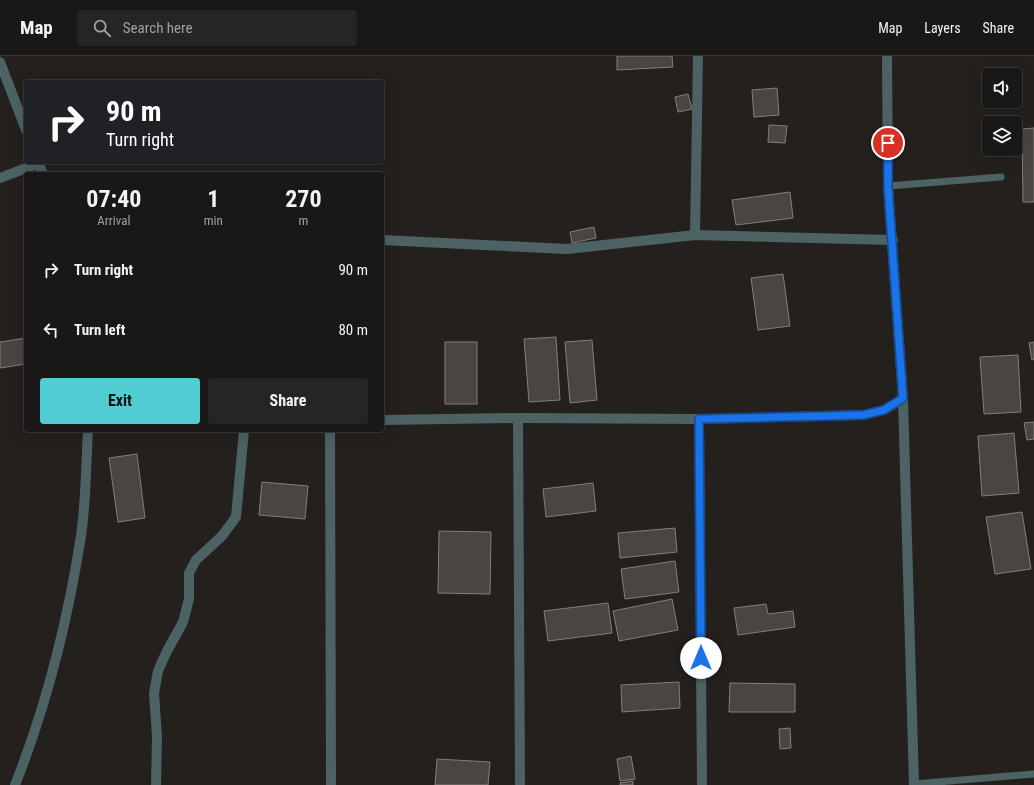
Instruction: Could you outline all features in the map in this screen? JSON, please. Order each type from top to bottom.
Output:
[{"type":"street","points":[[695,235],[698,56]]},
{"type":"street","points":[[887,56],[888,186],[903,398],[914,785]]},
{"type":"street","points":[[0,62],[24,125]]},
{"type":"street","points":[[0,178],[36,164]]},
{"type":"street","points":[[384,240],[567,248],[695,235],[893,240]]},
{"type":"street","points":[[384,420],[518,418],[699,419],[863,415],[884,410],[903,398]]},
{"type":"street","points":[[518,418],[520,785]]},
{"type":"street","points":[[699,419],[702,785]]},
{"type":"street","points":[[15,785],[25,760],[62,637],[81,535],[88,432]]},
{"type":"street","points":[[156,785],[154,693],[158,671],[183,622],[188,599],[188,573],[196,560],[222,536],[236,517],[244,432]]},
{"type":"street","points":[[330,432],[331,785]]},
{"type":"lane","points":[[888,186],[1001,177]]},
{"type":"lane","points":[[914,785],[1034,774]]},
{"type":"building","points":[[617,56],[672,56],[673,67],[617,70]]},
{"type":"building","points":[[777,88],[779,115],[754,117],[752,90]]},
{"type":"building","points":[[688,94],[692,109],[678,112],[675,97]]},
{"type":"building","points":[[769,125],[787,126],[785,143],[768,142]]},
{"type":"building","points":[[1034,128],[1034,202],[1023,202],[1022,129]]},
{"type":"building","points":[[790,192],[793,218],[736,225],[732,200]]},
{"type":"building","points":[[594,227],[596,238],[572,243],[570,232]]},
{"type":"building","points":[[783,274],[790,326],[758,330],[751,278]]},
{"type":"building","points":[[556,337],[560,400],[529,402],[524,339]]},
{"type":"building","points":[[24,338],[24,364],[0,368],[0,342]]},
{"type":"building","points":[[592,340],[597,400],[570,403],[565,342]]},
{"type":"building","points":[[445,342],[477,342],[477,404],[445,404]]},
{"type":"building","points":[[1034,342],[1034,359],[1032,360],[1029,343]]},
{"type":"building","points":[[1018,355],[1021,412],[984,414],[980,357]]},
{"type":"building","points":[[1034,422],[1034,439],[1027,440],[1024,423]]},
{"type":"building","points":[[1014,433],[1019,493],[982,496],[978,436]]},
{"type":"building","points":[[137,454],[145,518],[118,522],[109,458]]},
{"type":"building","points":[[262,482],[308,486],[305,519],[259,515]]},
{"type":"building","points":[[593,483],[596,511],[546,517],[543,489]]},
{"type":"building","points":[[1022,512],[1031,569],[995,574],[986,517]]},
{"type":"building","points":[[675,528],[677,552],[620,558],[618,533]]},
{"type":"building","points":[[439,531],[491,532],[490,594],[438,593]]},
{"type":"building","points":[[675,561],[679,592],[625,599],[621,569]]},
{"type":"building","points":[[672,599],[678,630],[619,641],[613,611]]},
{"type":"building","points":[[608,603],[612,633],[548,641],[544,611]]},
{"type":"building","points":[[766,604],[768,614],[793,611],[795,627],[738,635],[734,608]]},
{"type":"building","points":[[679,682],[680,708],[622,712],[621,685]]},
{"type":"building","points":[[730,683],[795,684],[795,712],[729,712]]},
{"type":"building","points":[[790,728],[791,748],[780,749],[779,729]]},
{"type":"building","points":[[631,756],[635,779],[620,781],[617,759]]},
{"type":"building","points":[[437,759],[490,762],[488,785],[435,785]]},
{"type":"building","points":[[633,781],[633,785],[620,785],[620,783]]},
{"type":"route","points":[[701,658],[699,419],[804,415],[863,415],[884,410],[903,398],[888,186],[888,143]]}]
